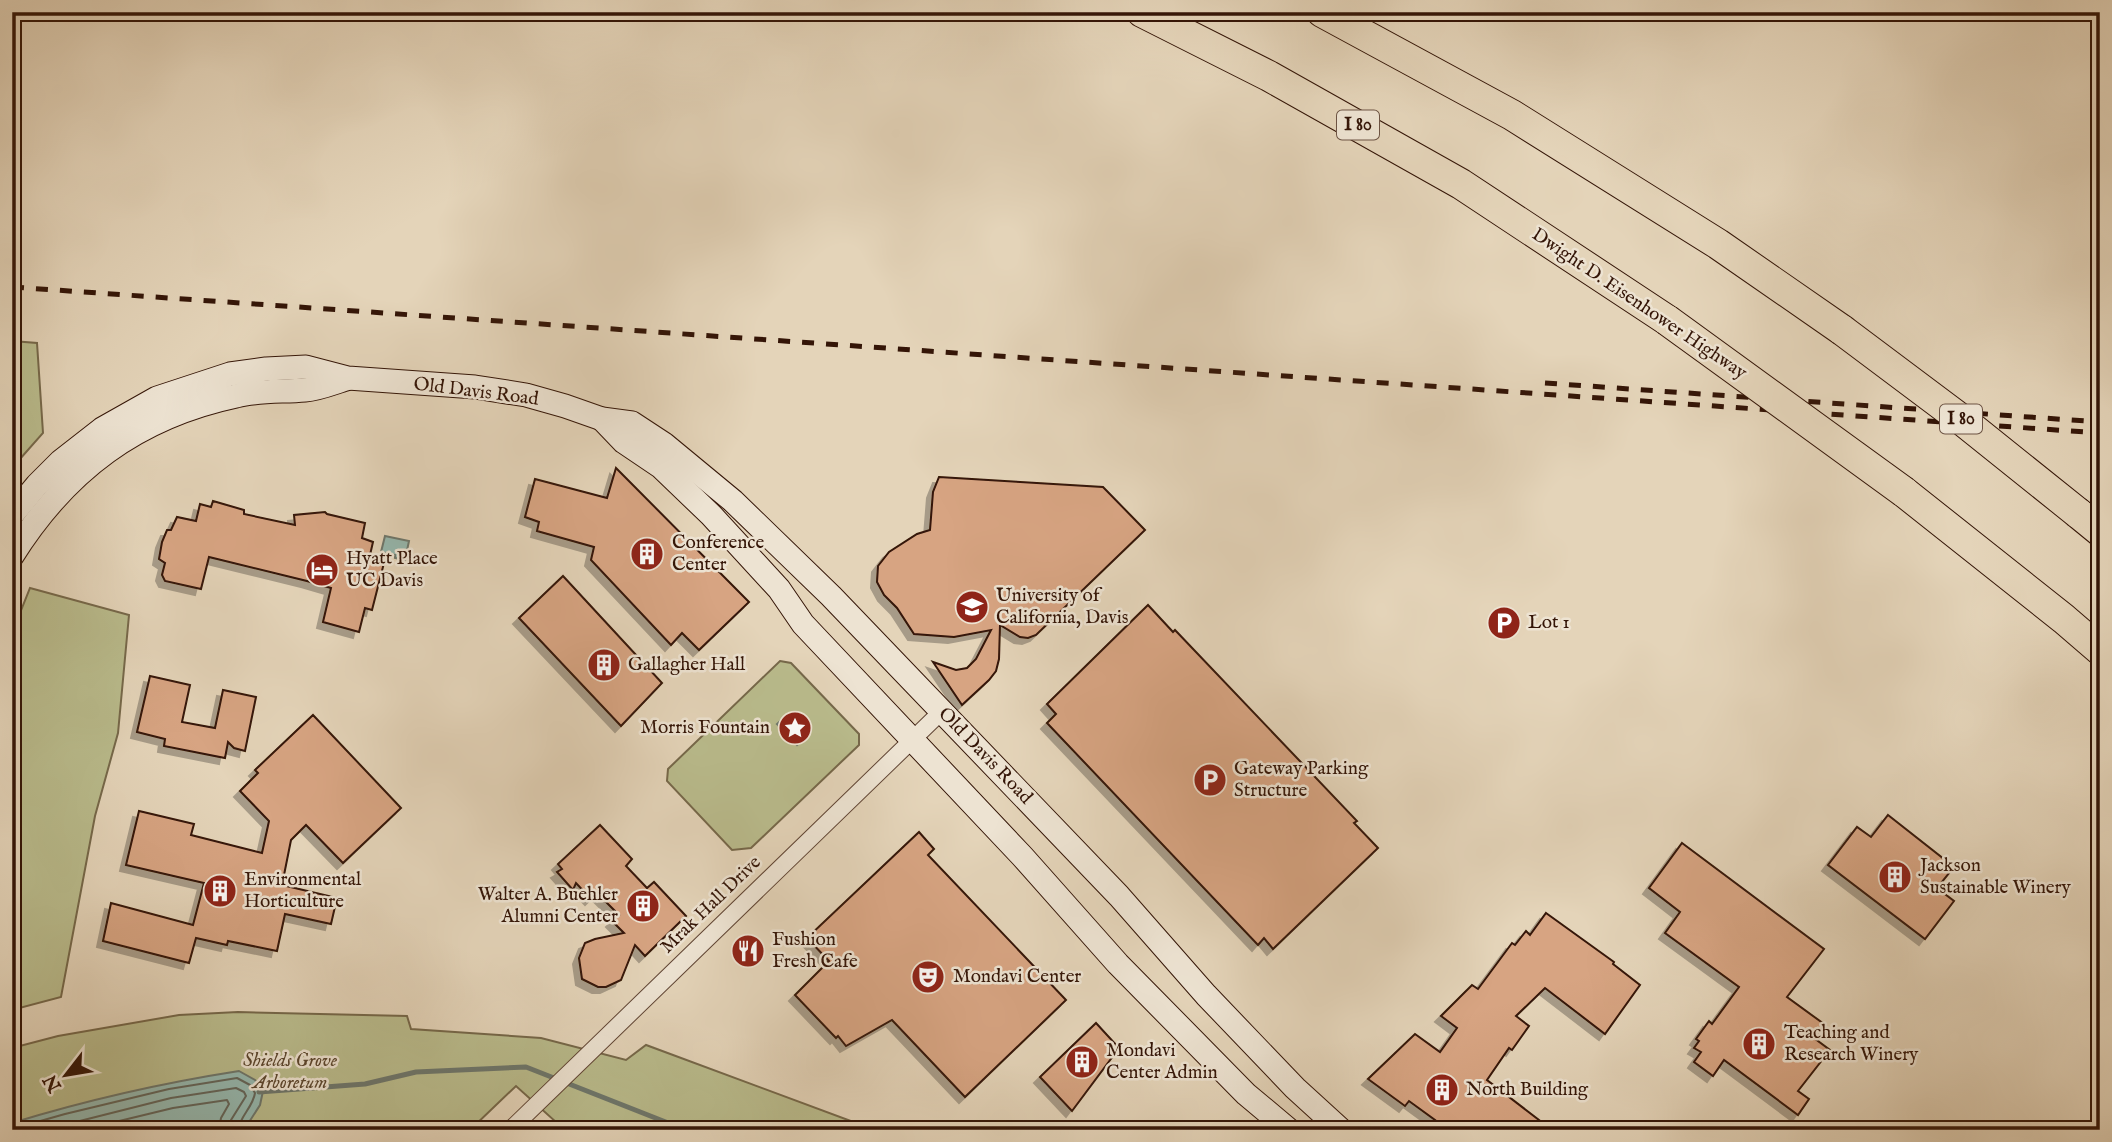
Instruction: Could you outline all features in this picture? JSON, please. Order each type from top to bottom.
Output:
[{"type":"highway","name":"Dwight D. Eisenhower Highway","points":[[1142,12],[1269,76],[1461,184],[1667,320],[1904,492],[2100,650]]},
{"type":"highway","name":"I 80","points":[[1322,12],[1512,114],[1718,244],[1842,330],[1962,420],[2089,522]]},
{"type":"street","name":"Old Davis Road","points":[[12,515],[37,485],[81,444],[120,418],[157,398],[230,374],[306,367],[348,379],[475,387],[513,393],[565,406],[602,419],[632,424],[653,437],[733,501],[831,596],[1119,896],[1214,1004],[1295,1088],[1341,1130]]},
{"type":"street","name":"Old Davis Road","points":[[12,556],[48,504],[72,479],[123,440],[164,418],[195,406],[237,395],[267,390],[308,390],[348,379]]},
{"type":"street","name":"Old Davis Road","points":[[602,419],[624,442],[661,467],[711,515],[779,589],[803,624],[1022,856],[1118,964],[1246,1094],[1289,1130]]},
{"type":"street","name":"Mrak Hall Drive","points":[[510,1130],[942,711]]},
{"type":"green space","points":[[12,341],[37,343],[43,433],[12,468]]},
{"type":"green space","points":[[30,588],[129,615],[118,733],[95,816],[61,997],[12,1010],[12,633]]},
{"type":"green space","points":[[780,661],[791,663],[859,734],[859,745],[751,848],[732,850],[667,781],[668,769]]},
{"type":"green space","name":"Shields Grove Arboretum","points":[[238,1012],[407,1016],[411,1029],[541,1038],[626,1060],[646,1045],[875,1130],[560,1130],[556,1122],[516,1086],[470,1130],[12,1130],[12,1048],[58,1036],[179,1015]]},
{"type":"water","points":[[385,536],[409,541],[405,560],[381,552]]},
{"type":"water","points":[[788,714],[808,735],[797,745],[777,724]]},
{"type":"water","points":[[239,1071],[255,1080],[263,1091],[260,1105],[244,1130],[12,1130],[12,1123],[68,1107]]},
{"type":"building","name":"Conference Center","points":[[616,468],[749,602],[699,650],[682,633],[671,645],[591,560],[594,547],[537,531],[539,522],[525,517],[535,479],[607,498]]},
{"type":"building","points":[[939,477],[1103,487],[1145,530],[1036,635],[1020,637],[1000,625],[996,671],[962,705],[933,662],[956,670],[967,668],[976,659],[991,630],[954,637],[914,634],[877,582],[878,566],[889,552],[917,534],[930,530],[933,492]]},
{"type":"building","name":"Hyatt Place UC Davis","points":[[213,501],[244,510],[244,514],[295,525],[294,515],[325,512],[365,523],[362,538],[373,542],[370,555],[385,559],[372,610],[365,608],[359,632],[323,622],[331,588],[307,581],[209,557],[201,589],[165,581],[162,575],[165,563],[159,559],[167,530],[171,530],[177,517],[196,521],[200,504],[211,507]]},
{"type":"building","name":"Gallagher Hall","points":[[563,576],[662,683],[621,726],[519,618]]},
{"type":"building","name":"Gateway Parking Structure","points":[[1148,605],[1357,821],[1354,823],[1378,848],[1273,949],[1264,938],[1258,945],[1047,723],[1056,714],[1047,704]]},
{"type":"building","points":[[150,676],[190,685],[182,722],[215,728],[223,690],[256,697],[245,751],[234,748],[228,742],[225,758],[164,746],[165,739],[137,732]]},
{"type":"building","points":[[313,715],[401,808],[343,863],[306,825],[291,840],[282,885],[337,898],[331,924],[285,914],[277,951],[228,941],[227,945],[196,938],[189,963],[103,941],[111,903],[193,925],[204,883],[126,865],[139,811],[194,824],[191,835],[262,853],[269,821],[240,791],[258,773],[255,770]]},
{"type":"building","name":"Jackson Sustainable Winery","points":[[1888,815],[1954,867],[1937,888],[1954,901],[1925,939],[1828,865],[1857,827],[1871,837]]},
{"type":"building","name":"Walter A. Buehler Alumni Center","points":[[600,825],[632,859],[626,866],[647,888],[654,882],[686,916],[645,956],[635,945],[621,980],[606,987],[598,987],[582,979],[579,958],[585,943],[624,933],[612,921],[619,915],[597,893],[591,899],[576,883],[573,890],[557,872],[562,869],[558,864]]},
{"type":"building","name":"Mondavi Center","points":[[919,832],[934,849],[928,855],[1066,1000],[965,1097],[892,1020],[846,1046],[795,995],[829,961],[807,938]]},
{"type":"building","points":[[1682,843],[1824,949],[1787,997],[1824,1024],[1814,1038],[1830,1050],[1798,1091],[1809,1099],[1798,1115],[1724,1060],[1713,1076],[1694,1062],[1701,1052],[1694,1048],[1699,1041],[1696,1039],[1709,1021],[1712,1024],[1739,987],[1665,933],[1680,912],[1649,888]]},
{"type":"building","points":[[1546,913],[1614,962],[1613,964],[1640,985],[1605,1034],[1545,988],[1516,1016],[1529,1026],[1512,1050],[1509,1048],[1487,1080],[1552,1130],[1440,1130],[1432,1124],[1435,1120],[1409,1101],[1405,1106],[1368,1079],[1415,1034],[1440,1052],[1457,1028],[1441,1016],[1472,985],[1478,989],[1512,943],[1515,945],[1526,931],[1530,935]]},
{"type":"building","name":"Mondavi Center Admin","points":[[1096,1023],[1119,1048],[1072,1111],[1040,1077]]},
{"type":"waterway","points":[[259,1092],[365,1084],[416,1072],[526,1067],[686,1130]]},
{"type":"railway","points":[[12,287],[2100,433]]},
{"type":"railway","points":[[1545,383],[2100,422]]},
{"type":"place","name":"Conference Center","points":[[647,554]]},
{"type":"place","name":"Hyatt Place UC Davis","points":[[322,570]]},
{"type":"place","name":"University of California, Davis","points":[[972,607]]},
{"type":"place","name":"Lot 1","points":[[1504,623]]},
{"type":"place","name":"Gallagher Hall","points":[[604,665]]},
{"type":"place","name":"Morris Fountain","points":[[795,728]]},
{"type":"place","name":"Gateway Parking Structure","points":[[1210,780]]},
{"type":"place","name":"Jackson Sustainable Winery","points":[[1895,877]]},
{"type":"place","name":"Environmental Horticulture","points":[[220,891]]},
{"type":"place","name":"Walter A. Buehler Alumni Center","points":[[643,906]]},
{"type":"place","name":"Fushion Fresh Cafe","points":[[748,951]]},
{"type":"place","name":"Mondavi Center","points":[[928,977]]},
{"type":"place","name":"Teaching and Research Winery","points":[[1759,1044]]},
{"type":"place","name":"Mondavi Center Admin","points":[[1082,1062]]},
{"type":"place","name":"North Building","points":[[1442,1090]]}]
